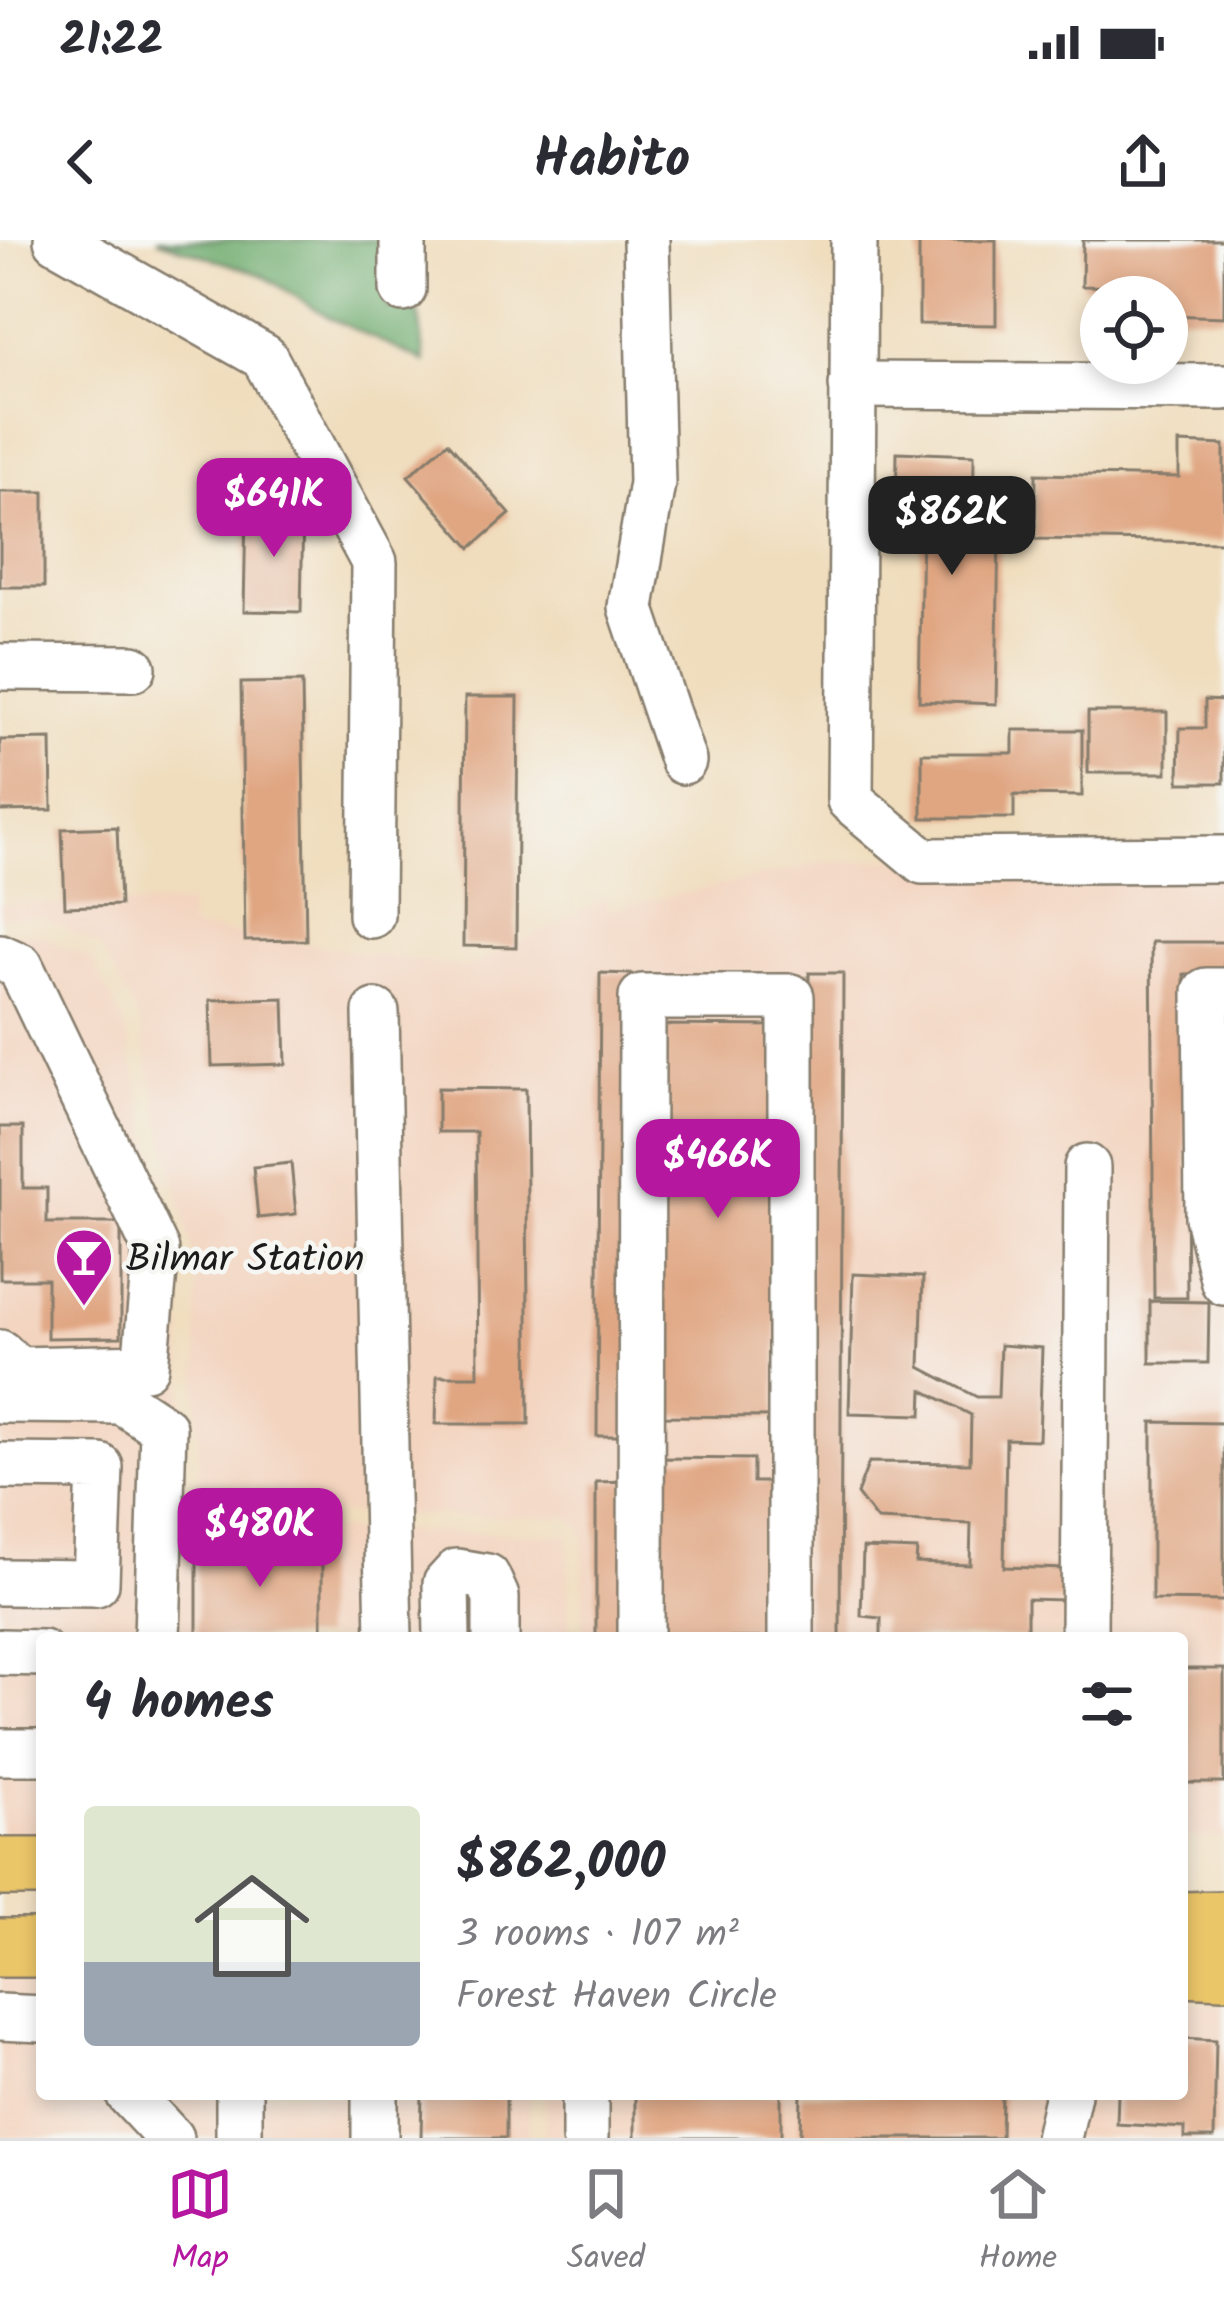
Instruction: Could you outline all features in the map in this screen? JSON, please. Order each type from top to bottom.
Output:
[{"type":"main road","points":[[0,1867],[36,1867]]},
{"type":"main road","points":[[1188,1883],[1224,1884]]},
{"type":"main road","points":[[1188,1921],[1224,1920]]},
{"type":"main road","points":[[0,1948],[36,1948]]},
{"type":"main road","points":[[1188,1967],[1224,1969]]},
{"type":"street","points":[[57,240],[264,357],[374,562],[371,915]]},
{"type":"street","points":[[403,240],[403,289]]},
{"type":"street","points":[[646,240],[652,483],[632,607],[683,761]]},
{"type":"street","points":[[854,240],[850,800],[923,860],[1224,859]]},
{"type":"street","points":[[852,385],[1224,387]]},
{"type":"street","points":[[0,667],[133,668]]},
{"type":"street","points":[[0,957],[20,966],[156,1250],[145,1367],[18,1370],[0,1353]]},
{"type":"street","points":[[1224,991],[1206,991],[1216,1142],[1208,1216],[1224,1282]]},
{"type":"street","points":[[641,1632],[642,997],[791,997],[791,1632]]},
{"type":"street","points":[[376,1012],[389,1632]]},
{"type":"street","points":[[1084,1632],[1087,1166]]},
{"type":"street","points":[[0,1400],[122,1401],[163,1428],[157,1632]]},
{"type":"street","points":[[0,1466],[100,1467],[96,1583],[0,1582]]},
{"type":"street","points":[[447,1632],[446,1584],[457,1572],[472,1571],[487,1576],[496,1597],[496,1632]]},
{"type":"street","points":[[0,1652],[36,1653]]},
{"type":"street","points":[[0,1752],[36,1752]]},
{"type":"street","points":[[0,2017],[36,2019]]},
{"type":"street","points":[[135,2100],[170,2138]]},
{"type":"street","points":[[239,2100],[239,2138]]},
{"type":"street","points":[[374,2100],[375,2138]]},
{"type":"street","points":[[585,2100],[585,2138]]},
{"type":"street","points":[[1058,2138],[1067,2100]]},
{"type":"shaded area","points":[[1224,844],[1224,1838],[1188,1837],[1188,1632],[583,1632],[583,1529],[570,1518],[199,1511],[196,1269],[137,1015],[99,946],[42,918],[0,918],[0,904],[189,904],[190,927],[468,968],[606,899],[607,910],[825,862]]},
{"type":"shaded area","points":[[0,933],[36,933],[90,958],[123,1020],[182,1273],[185,1527],[569,1534],[569,1632],[36,1632],[36,1839],[0,1839]]},
{"type":"shaded area","points":[[0,1976],[36,1976],[36,2100],[530,2100],[529,2138],[0,2138]]},
{"type":"shaded area","points":[[1188,2003],[1224,2004],[1224,2138],[544,2138],[545,2100],[1188,2100]]},
{"type":"green space","points":[[157,240],[386,240],[386,308],[418,308],[425,362],[332,319],[262,275]]},
{"type":"building","points":[[919,240],[996,240],[996,325],[919,324]]},
{"type":"building","points":[[1083,240],[1224,240],[1224,317],[1188,316],[1188,276],[1082,276]]},
{"type":"building","points":[[448,442],[510,514],[471,548],[408,476]]},
{"type":"building","points":[[1179,443],[1224,445],[1224,542],[1035,539],[1036,474],[1179,477]]},
{"type":"building","points":[[897,452],[974,455],[973,528],[999,529],[996,704],[919,701],[922,528],[896,527]]},
{"type":"building","points":[[0,492],[44,492],[44,587],[0,587]]},
{"type":"building","points":[[246,509],[303,509],[301,612],[244,611]]},
{"type":"building","points":[[302,682],[306,940],[245,941],[241,683]]},
{"type":"building","points":[[465,697],[518,697],[516,947],[463,946]]},
{"type":"building","points":[[1205,700],[1224,701],[1224,783],[1179,783],[1180,728],[1205,728]]},
{"type":"building","points":[[1088,712],[1167,712],[1167,773],[1088,773]]},
{"type":"building","points":[[1013,730],[1082,730],[1082,796],[1014,795],[1014,818],[922,818],[922,753],[1013,753]]},
{"type":"building","points":[[51,739],[52,810],[0,811],[0,740]]},
{"type":"building","points":[[117,827],[120,905],[65,907],[62,829]]},
{"type":"building","points":[[1151,942],[1224,942],[1224,974],[1184,974],[1187,1298],[1154,1298]]},
{"type":"building","points":[[600,973],[632,974],[630,1436],[597,1436]]},
{"type":"building","points":[[809,973],[843,973],[840,1632],[806,1632]]},
{"type":"building","points":[[284,998],[286,1064],[212,1066],[210,1000]]},
{"type":"building","points":[[660,1025],[778,1026],[776,1417],[659,1416]]},
{"type":"building","points":[[438,1088],[526,1089],[529,1424],[436,1424],[437,1376],[478,1376],[476,1132],[438,1132]]},
{"type":"building","points":[[0,1127],[23,1127],[23,1188],[47,1188],[47,1223],[121,1223],[121,1337],[47,1338],[47,1279],[0,1279]]},
{"type":"building","points":[[291,1163],[296,1214],[258,1218],[253,1167]]},
{"type":"building","points":[[853,1274],[923,1277],[920,1367],[977,1397],[998,1397],[1000,1345],[1042,1348],[1039,1440],[1006,1439],[1004,1567],[1065,1569],[1064,1600],[1027,1599],[1027,1632],[881,1632],[881,1618],[861,1616],[863,1548],[917,1550],[916,1563],[970,1565],[971,1524],[877,1520],[857,1494],[869,1462],[970,1463],[971,1415],[923,1390],[922,1415],[849,1413]]},
{"type":"building","points":[[1150,1301],[1209,1302],[1208,1363],[1150,1363]]},
{"type":"building","points":[[1152,1422],[1224,1423],[1224,1601],[1152,1600]]},
{"type":"building","points":[[659,1458],[753,1459],[753,1482],[776,1482],[775,1632],[659,1632]]},
{"type":"building","points":[[629,1481],[629,1632],[596,1632],[596,1482]]},
{"type":"building","points":[[197,1541],[322,1541],[322,1632],[197,1632]]},
{"type":"building","points":[[1188,1669],[1224,1669],[1224,1783],[1188,1783]]},
{"type":"building","points":[[1188,2038],[1216,2040],[1214,2138],[1184,2138],[1184,2128],[1117,2124],[1118,2100],[1188,2100]]},
{"type":"building","points":[[422,2100],[506,2100],[506,2138],[421,2138]]},
{"type":"building","points":[[635,2100],[781,2100],[781,2138],[635,2138]]},
{"type":"building","points":[[801,2100],[1002,2100],[1001,2138],[800,2138]]},
{"type":"place","name":"Bilmar Station","points":[[84,1308]]}]
